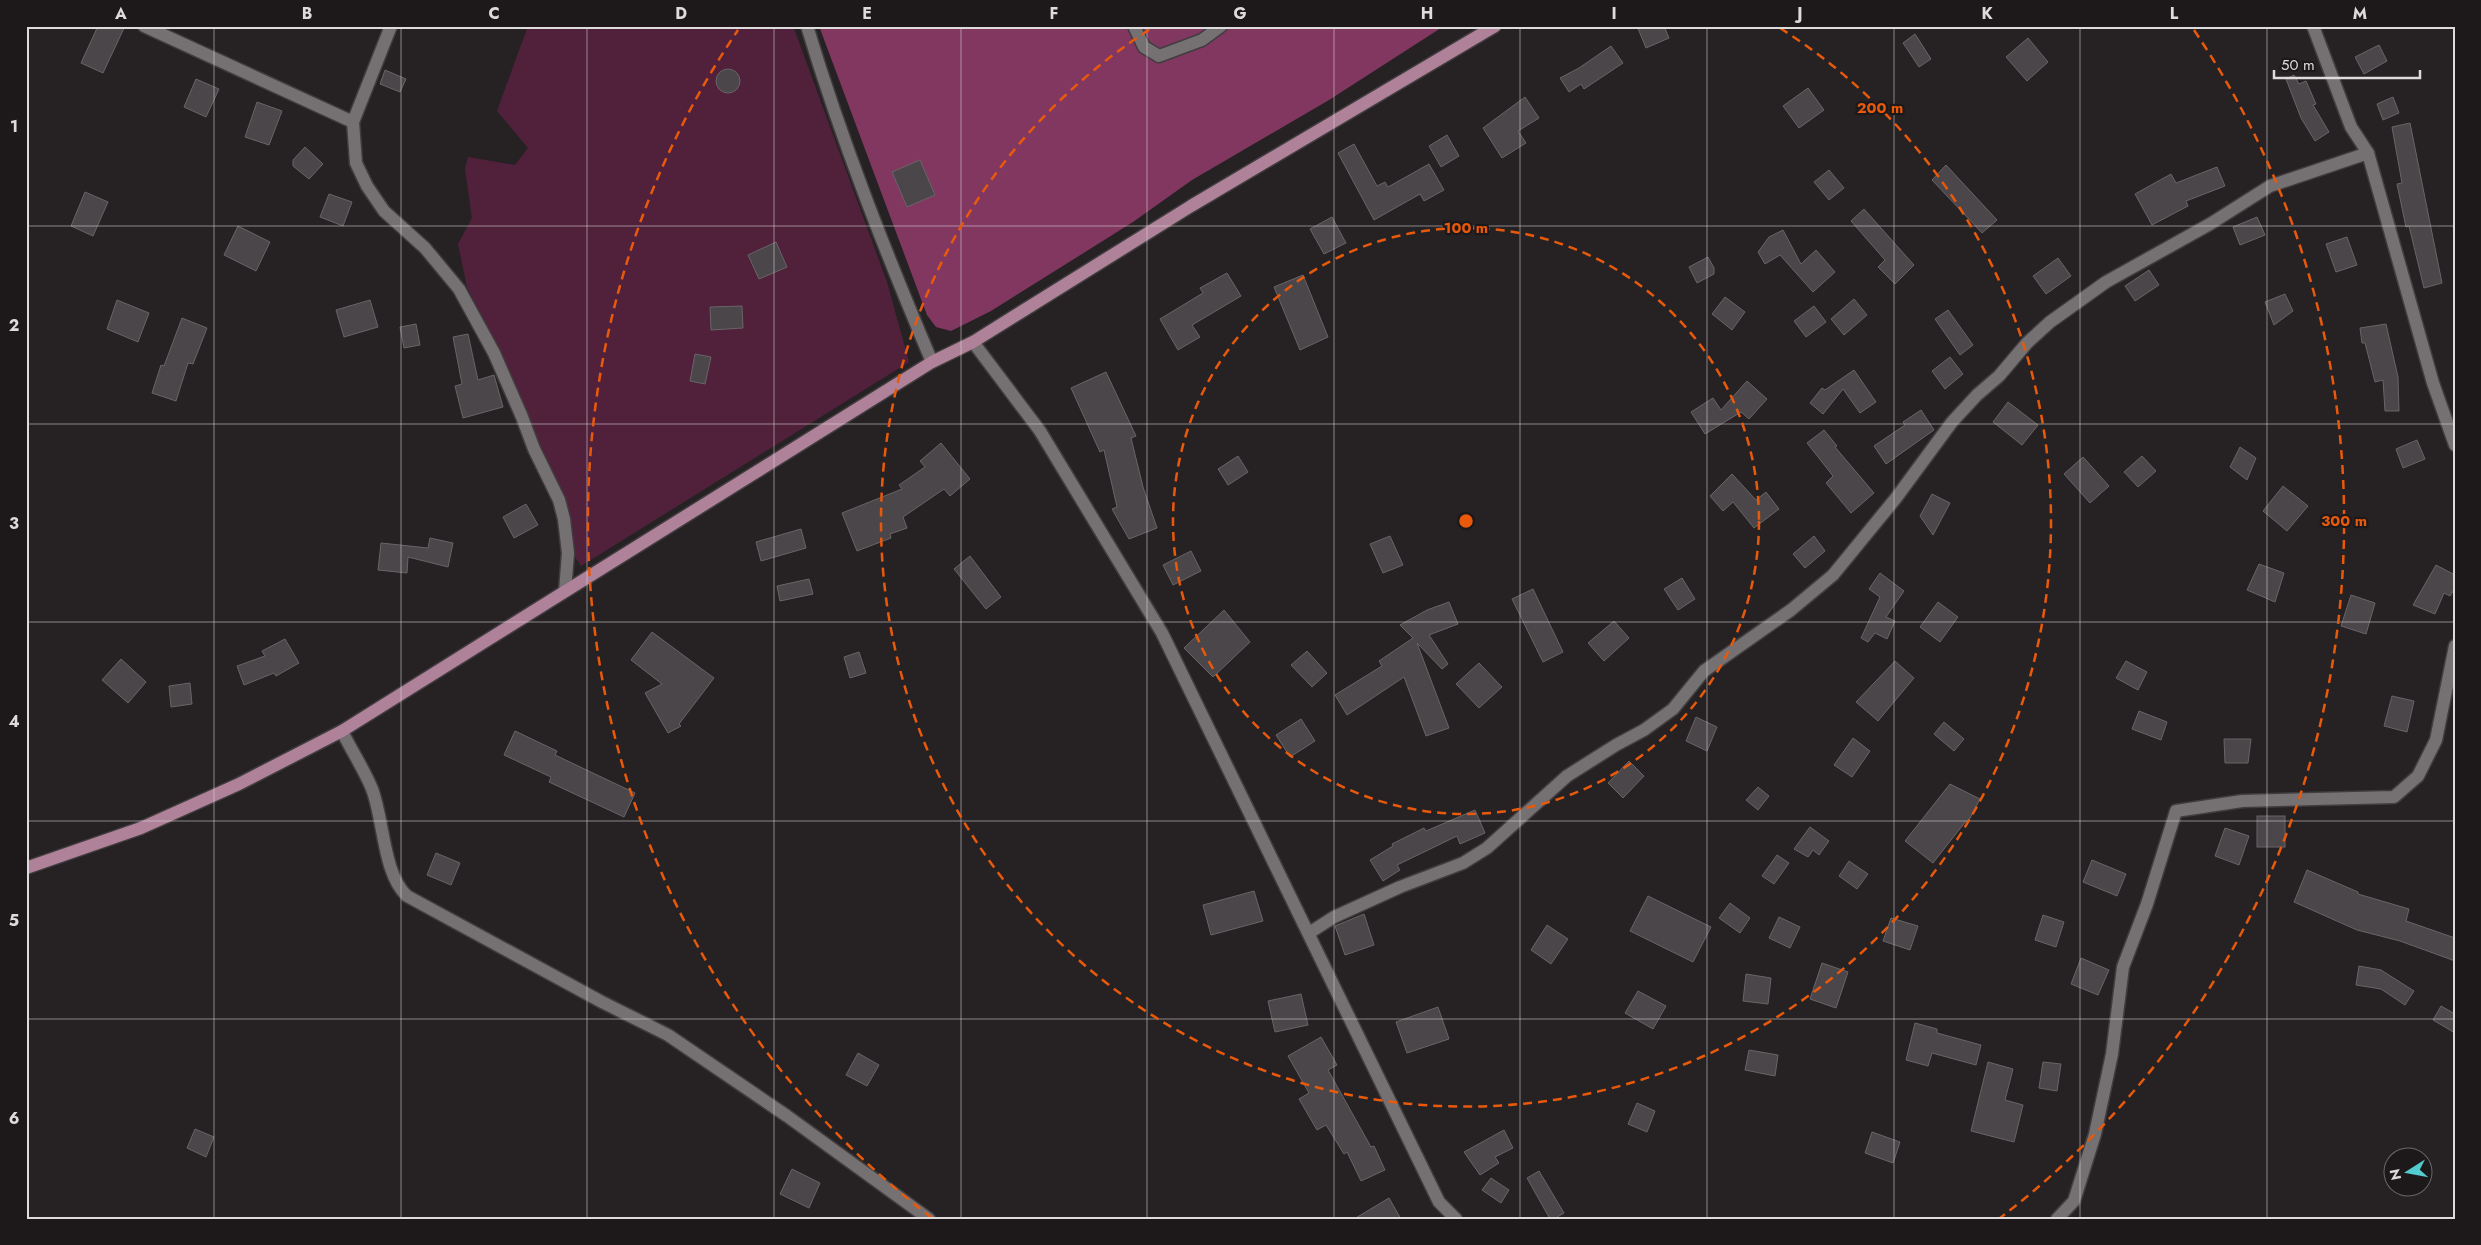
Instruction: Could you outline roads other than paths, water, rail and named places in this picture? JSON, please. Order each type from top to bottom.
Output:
[{"type":"main road","points":[[26,868],[141,828],[240,784],[342,731],[932,362],[973,342],[1191,206],[1495,26]]},
{"type":"street","points":[[144,26],[353,122]]},
{"type":"street","points":[[391,26],[353,122],[356,163],[367,186],[384,211],[425,248],[459,290],[494,353],[534,449],[559,500],[564,519],[568,554],[565,591]]},
{"type":"street","points":[[807,26],[824,83],[876,228],[932,362]]},
{"type":"street","points":[[1134,26],[1144,47],[1158,56],[1202,40],[1221,26]]},
{"type":"street","points":[[2313,26],[2351,127],[2368,153],[2433,383],[2455,444]]},
{"type":"street","points":[[1309,933],[1334,917],[1392,890],[1463,863],[1487,848],[1567,776],[1616,744],[1644,730],[1673,709],[1704,671],[1791,610],[1833,575],[1896,498],[1952,422],[1977,395],[1999,376],[2027,343],[2050,322],[2106,282],[2210,224],[2270,186],[2368,153]]},
{"type":"street","points":[[973,342],[1040,431],[1162,633],[1439,1202],[1456,1219]]},
{"type":"street","points":[[2057,1219],[2074,1201],[2095,1134],[2112,1054],[2123,967],[2147,904],[2176,811],[2242,801],[2394,796],[2418,776],[2436,740],[2455,646]]},
{"type":"street","points":[[342,731],[372,789],[384,832],[389,865],[398,888],[407,896],[602,1002],[668,1035],[779,1110],[929,1219]]}]
